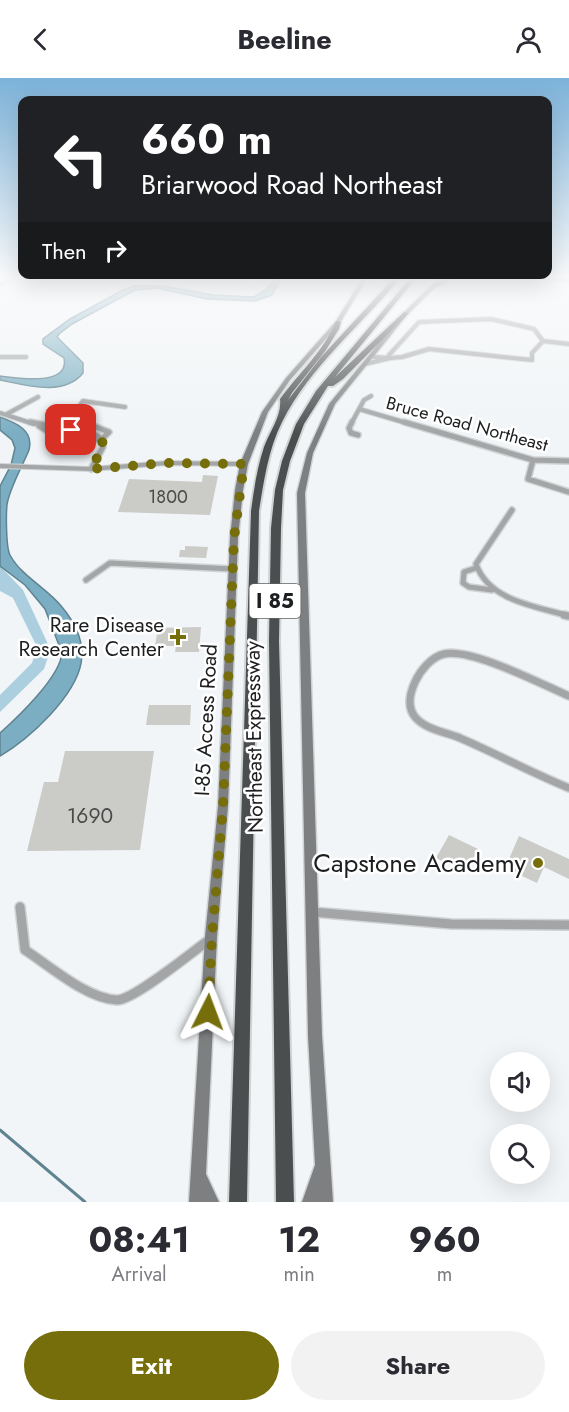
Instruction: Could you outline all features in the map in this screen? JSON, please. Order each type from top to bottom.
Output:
[{"type":"highway","points":[[285,410],[284,399],[336,329]]},
{"type":"highway","name":"Northeast Expressway","points":[[238,1202],[255,511],[264,461],[285,410],[309,378],[352,329]]},
{"type":"highway","name":"Northeast Expressway","points":[[285,1202],[274,641],[279,490],[286,461],[300,424],[320,391],[371,329]]},
{"type":"highway","points":[[320,391],[340,377],[389,329]]},
{"type":"main road","name":"I-85 Access Road","points":[[197,1202],[212,937],[223,807],[238,500],[244,464],[255,431],[274,397],[332,329]]},
{"type":"main road","points":[[325,1202],[315,1035],[301,493],[310,453],[332,404],[393,329]]},
{"type":"main road","points":[[310,1202],[319,1177],[323,1148]]},
{"type":"main road","points":[[199,1175],[212,1202]]},
{"type":"street","points":[[390,358],[389,355],[411,329]]},
{"type":"street","points":[[534,329],[543,343]]},
{"type":"street","points":[[361,368],[378,359],[411,357],[428,349],[531,360],[535,348],[543,343],[569,346]]},
{"type":"street","points":[[373,354],[378,359]]},
{"type":"street","points":[[0,357],[26,357]]},
{"type":"street","points":[[358,435],[351,433],[349,428],[364,400],[371,396]]},
{"type":"street","points":[[7,415],[38,397]]},
{"type":"street","points":[[63,429],[83,401],[125,407]]},
{"type":"street","name":"Bruce Road Northeast","points":[[359,409],[532,460],[569,462]]},
{"type":"street","points":[[0,413],[38,425],[83,431],[102,439]]},
{"type":"street","points":[[66,423],[106,429],[109,432],[102,439]]},
{"type":"street","points":[[38,425],[52,434],[102,439]]},
{"type":"street","points":[[91,469],[103,447],[102,439]]},
{"type":"street","points":[[532,460],[528,479],[569,492]]},
{"type":"street","points":[[0,466],[91,469],[167,463],[244,464]]},
{"type":"street","points":[[492,590],[478,575],[476,564],[512,510]]},
{"type":"street","points":[[86,580],[110,563],[233,569]]},
{"type":"street","points":[[476,568],[464,572],[464,583],[470,587],[492,590],[569,616]]},
{"type":"street","points":[[569,696],[514,672],[454,653],[443,654],[430,661],[415,682],[410,697],[410,709],[417,720],[429,727],[459,737],[569,788]]},
{"type":"street","points":[[20,908],[26,950],[82,988],[102,998],[120,1000],[199,950],[212,937]]},
{"type":"street","points":[[312,912],[451,924],[569,925]]},
{"type":"shaded area","points":[[56,329],[65,329],[57,337],[83,363],[83,373],[66,385],[55,387],[0,380],[0,376],[40,379],[59,373],[64,367],[64,358],[43,344],[43,339]]},
{"type":"shaded area","points":[[0,417],[22,428],[29,437],[30,443],[8,499],[6,523],[10,555],[27,576],[62,607],[73,622],[82,650],[77,676],[61,702],[33,732],[0,756],[0,733],[46,685],[60,663],[62,653],[45,609],[25,585],[0,566],[0,486],[11,465],[15,448],[12,440],[0,430]]},
{"type":"shaded area","points":[[0,566],[23,590],[47,642],[49,654],[44,669],[0,712],[0,695],[32,663],[37,647],[13,598],[0,591]]},
{"type":"building","points":[[203,475],[218,476],[210,515],[118,512],[129,479],[202,482]]},
{"type":"building","points":[[185,546],[208,547],[206,558],[179,557],[180,550],[185,550]]},
{"type":"building","name":"Rare Disease Research Center","points":[[201,627],[199,652],[175,652],[176,646],[155,646],[158,628]]},
{"type":"building","points":[[149,705],[191,705],[190,725],[146,725]]},
{"type":"building","points":[[65,751],[154,751],[140,850],[27,851],[44,782],[58,782]]},
{"type":"building","points":[[449,835],[478,849],[466,873],[436,858]]},
{"type":"building","name":"Capstone Academy","points":[[519,836],[569,859],[569,879],[544,867],[537,883],[505,868]]},
{"type":"waterway","points":[[0,1130],[85,1202]]},
{"type":"place","name":"Rare Disease Research Center","points":[[178,637]]},
{"type":"place","name":"Capstone Academy","points":[[538,863]]},
{"type":"route","points":[[71,430],[83,431],[102,439],[103,447],[91,469],[167,463],[244,464],[234,538],[223,807],[208,1012]]}]
